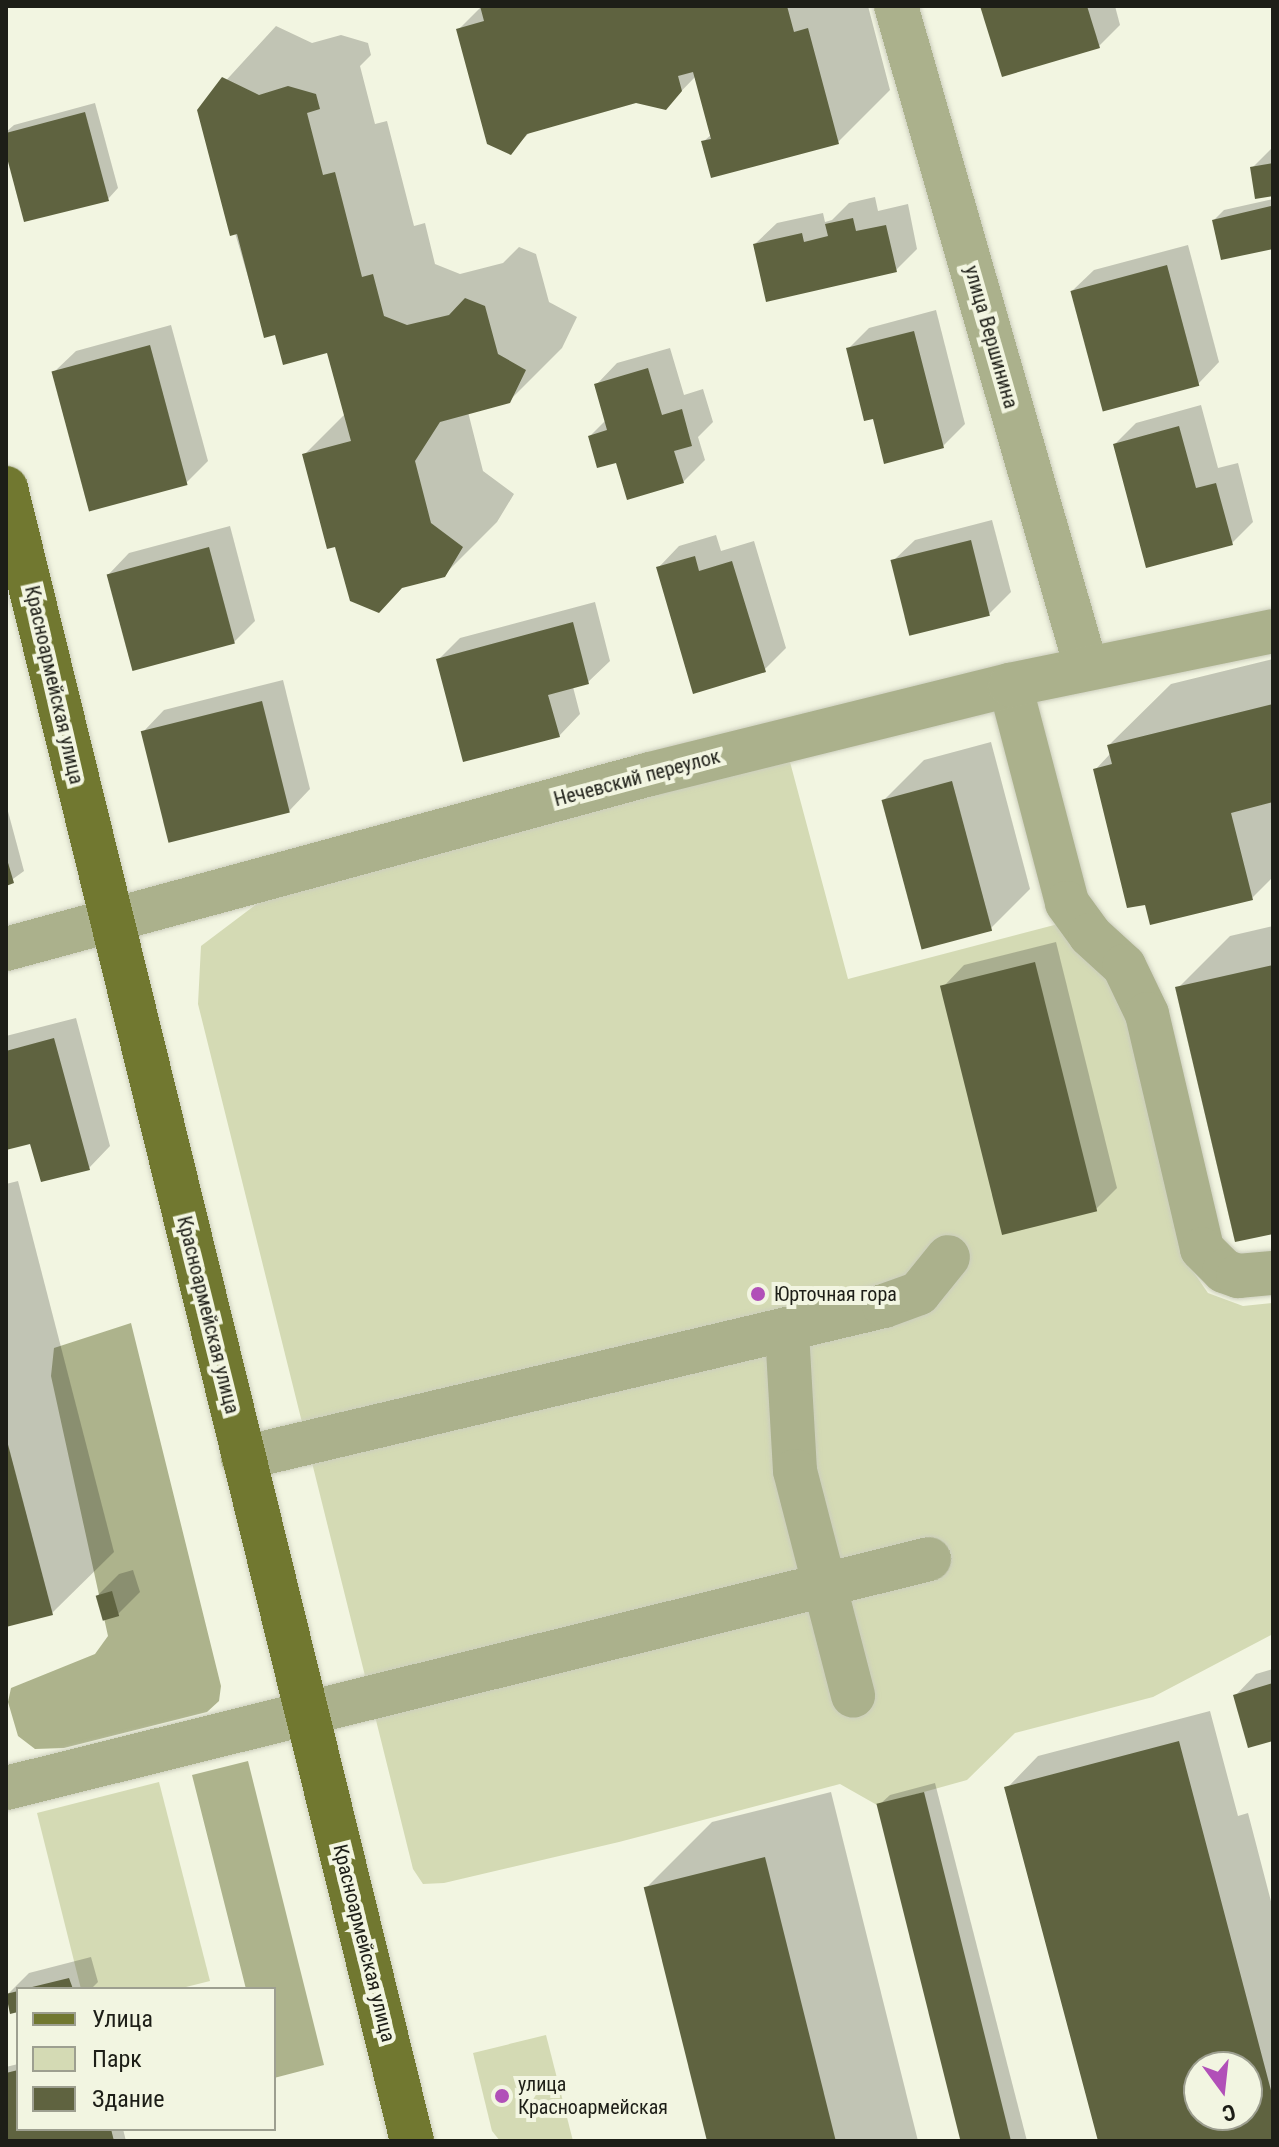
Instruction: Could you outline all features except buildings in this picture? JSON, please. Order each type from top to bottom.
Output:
[{"type":"main road","name":"Красноармейская улица","points":[[6,488],[109,919],[412,2141]]},
{"type":"street","name":"улица Вершинина","points":[[896,6],[1086,667]]},
{"type":"street","name":"Нечевский переулок","points":[[6,949],[650,774],[1086,667],[1273,631]]},
{"type":"street","points":[[1010,685],[1067,903],[1090,935],[1124,966],[1147,1014],[1202,1249],[1224,1271],[1238,1276],[1273,1273]]},
{"type":"street","points":[[243,1458],[787,1332],[919,1293],[948,1257]]},
{"type":"street","points":[[787,1332],[795,1471],[853,1696]]},
{"type":"street","points":[[6,1788],[929,1559]]},
{"type":"green space","points":[[790,762],[848,979],[1062,923],[1124,991],[1188,1264],[1208,1293],[1243,1306],[1273,1303],[1273,1634],[1153,1697],[1015,1733],[967,1780],[877,1805],[840,1784],[619,1842],[444,1883],[423,1884],[413,1869],[198,1004],[201,946],[258,903],[426,850]]},
{"type":"green space","points":[[131,1323],[221,1686],[219,1701],[207,1712],[64,1748],[35,1749],[18,1736],[8,1702],[11,1688],[95,1654],[108,1636],[51,1376],[54,1348]]},
{"type":"green space","points":[[248,1761],[324,2065],[276,2077],[276,1987],[245,1987],[192,1775]]},
{"type":"green space","points":[[159,1782],[210,1981],[186,1987],[80,1987],[37,1813]]},
{"type":"green space","points":[[546,2035],[573,2141],[500,2141],[492,2131],[473,2053]]},
{"type":"place","name":"Юрточная гора","points":[[758,1294]]},
{"type":"place","name":"улица Красноармейская","points":[[502,2096]]}]
